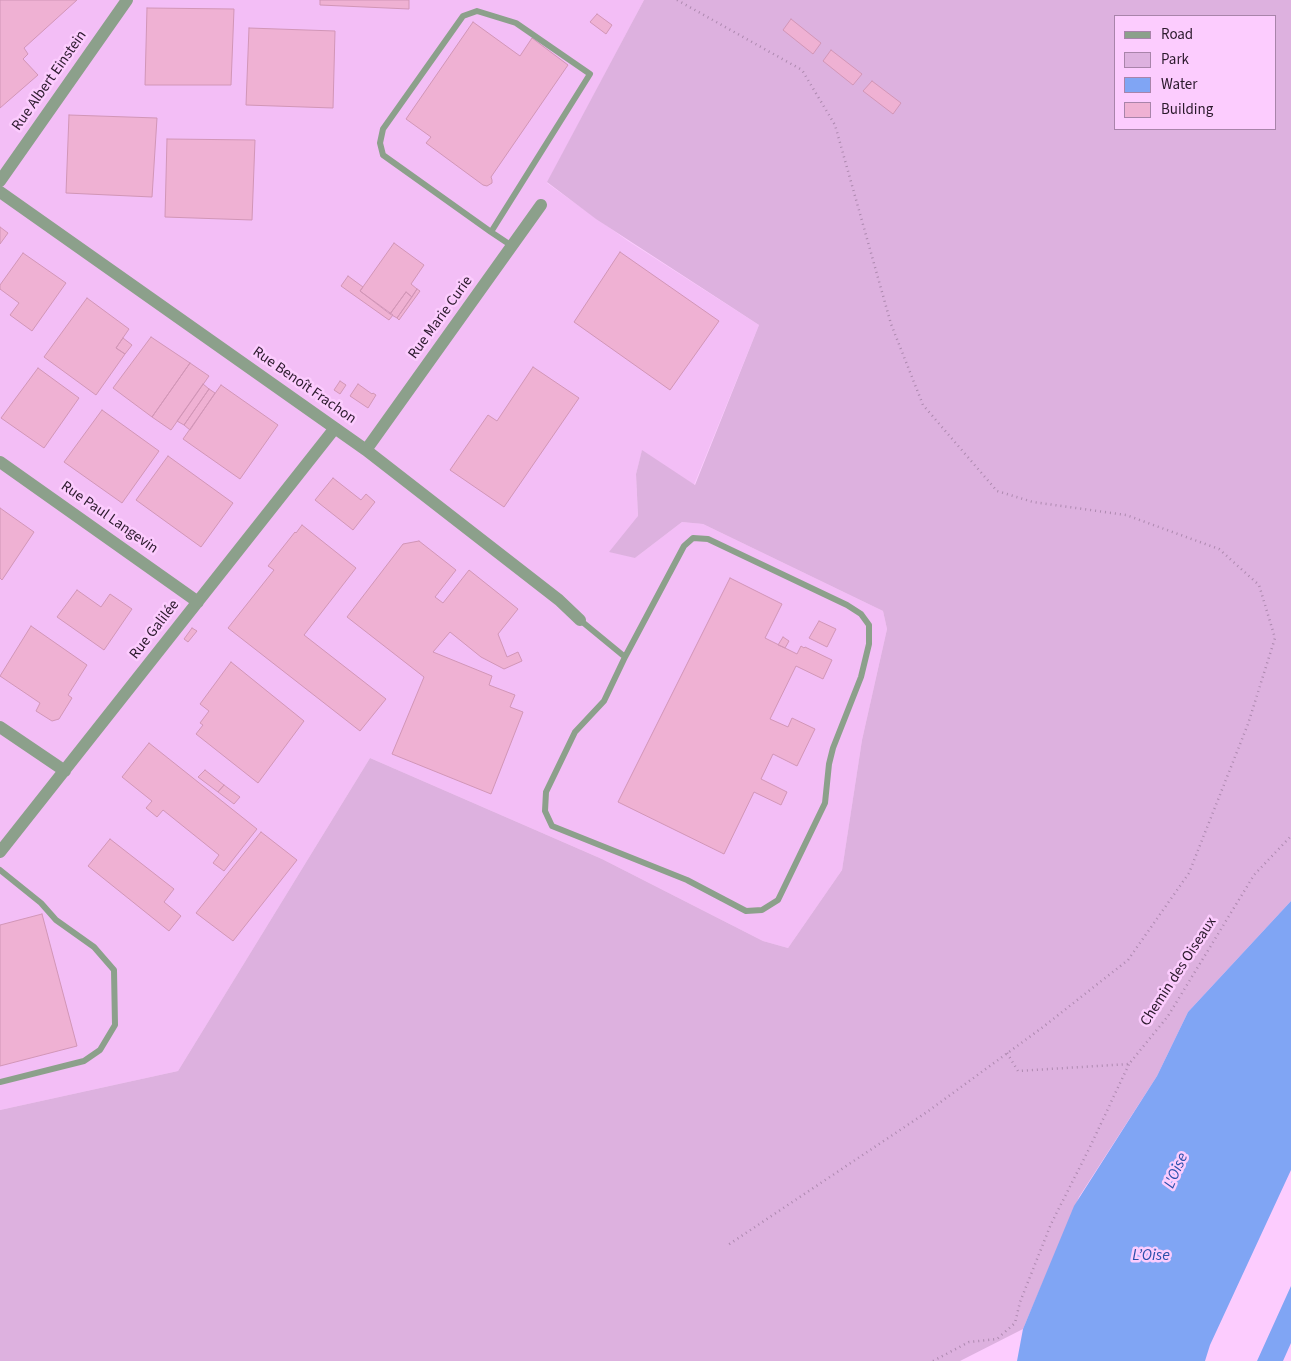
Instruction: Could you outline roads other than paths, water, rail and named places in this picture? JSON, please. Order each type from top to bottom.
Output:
[{"type":"street","name":"Rue Albert Einstein","points":[[0,180],[127,0]]},
{"type":"street","name":"Rue Benoît Frachon","points":[[0,192],[366,450],[559,600],[580,620]]},
{"type":"street","name":"Rue Marie Curie","points":[[366,450],[541,205]]},
{"type":"street","name":"Rue Galilée","points":[[0,852],[336,428]]},
{"type":"street","name":"Rue Paul Langevin","points":[[0,462],[198,602]]},
{"type":"street","points":[[0,727],[65,771]]},
{"type":"lane","points":[[491,232],[590,74],[516,23],[477,11],[463,16],[382,129],[380,143],[383,155],[491,232],[512,246]]},
{"type":"lane","points":[[693,538],[708,539],[847,605],[861,614],[869,625],[869,644],[861,677],[833,748],[829,764],[825,803],[778,900],[762,910],[746,911],[687,880],[552,826],[545,811],[546,792],[576,732],[604,701],[625,657],[684,546],[693,538]]},
{"type":"lane","points":[[580,620],[625,657]]},
{"type":"lane","points":[[0,870],[41,903],[56,920],[94,947],[114,970],[115,1025],[100,1050],[84,1061],[0,1082]]},
{"type":"water","name":"L’Oise","points":[[1291,901],[1291,1170],[1210,1345],[1205,1361],[1017,1361],[1023,1329],[1074,1206],[1157,1076],[1188,1012]]},
{"type":"water","points":[[1291,1286],[1291,1343],[1283,1361],[1257,1361]]},
{"type":"water label","name":"L'Oise","points":[[1177,1171]]}]
